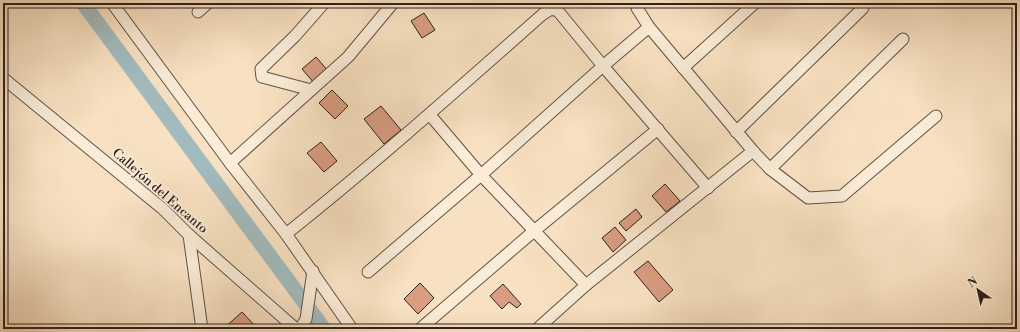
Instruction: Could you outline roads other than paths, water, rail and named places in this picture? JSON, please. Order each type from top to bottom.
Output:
[{"type":"street","points":[[112,3],[230,163],[286,234],[352,329]]},
{"type":"street","points":[[198,12],[208,3]]},
{"type":"street","points":[[311,90],[262,77],[261,69],[295,36],[324,3]]},
{"type":"street","points":[[230,163],[348,57],[393,3]]},
{"type":"street","points":[[638,3],[637,8],[649,27],[736,132],[770,169],[808,198],[842,196],[936,116]]},
{"type":"street","points":[[683,68],[755,3]]},
{"type":"street","points":[[736,132],[863,8]]},
{"type":"street","points":[[286,234],[339,192],[430,115],[550,9],[558,11],[708,188]]},
{"type":"street","points":[[368,272],[649,27]]},
{"type":"street","points":[[770,169],[903,39]]},
{"type":"street","name":"Callejón del Encanto","points":[[3,78],[164,209],[189,235],[290,327]]},
{"type":"street","points":[[430,115],[481,175],[586,285]]},
{"type":"street","points":[[420,329],[534,230],[658,129]]},
{"type":"street","points":[[538,329],[586,285],[753,151]]},
{"type":"street","points":[[189,235],[202,329]]},
{"type":"street","points":[[303,324],[312,284],[313,271]]},
{"type":"waterway","points":[[83,3],[324,329]]}]
